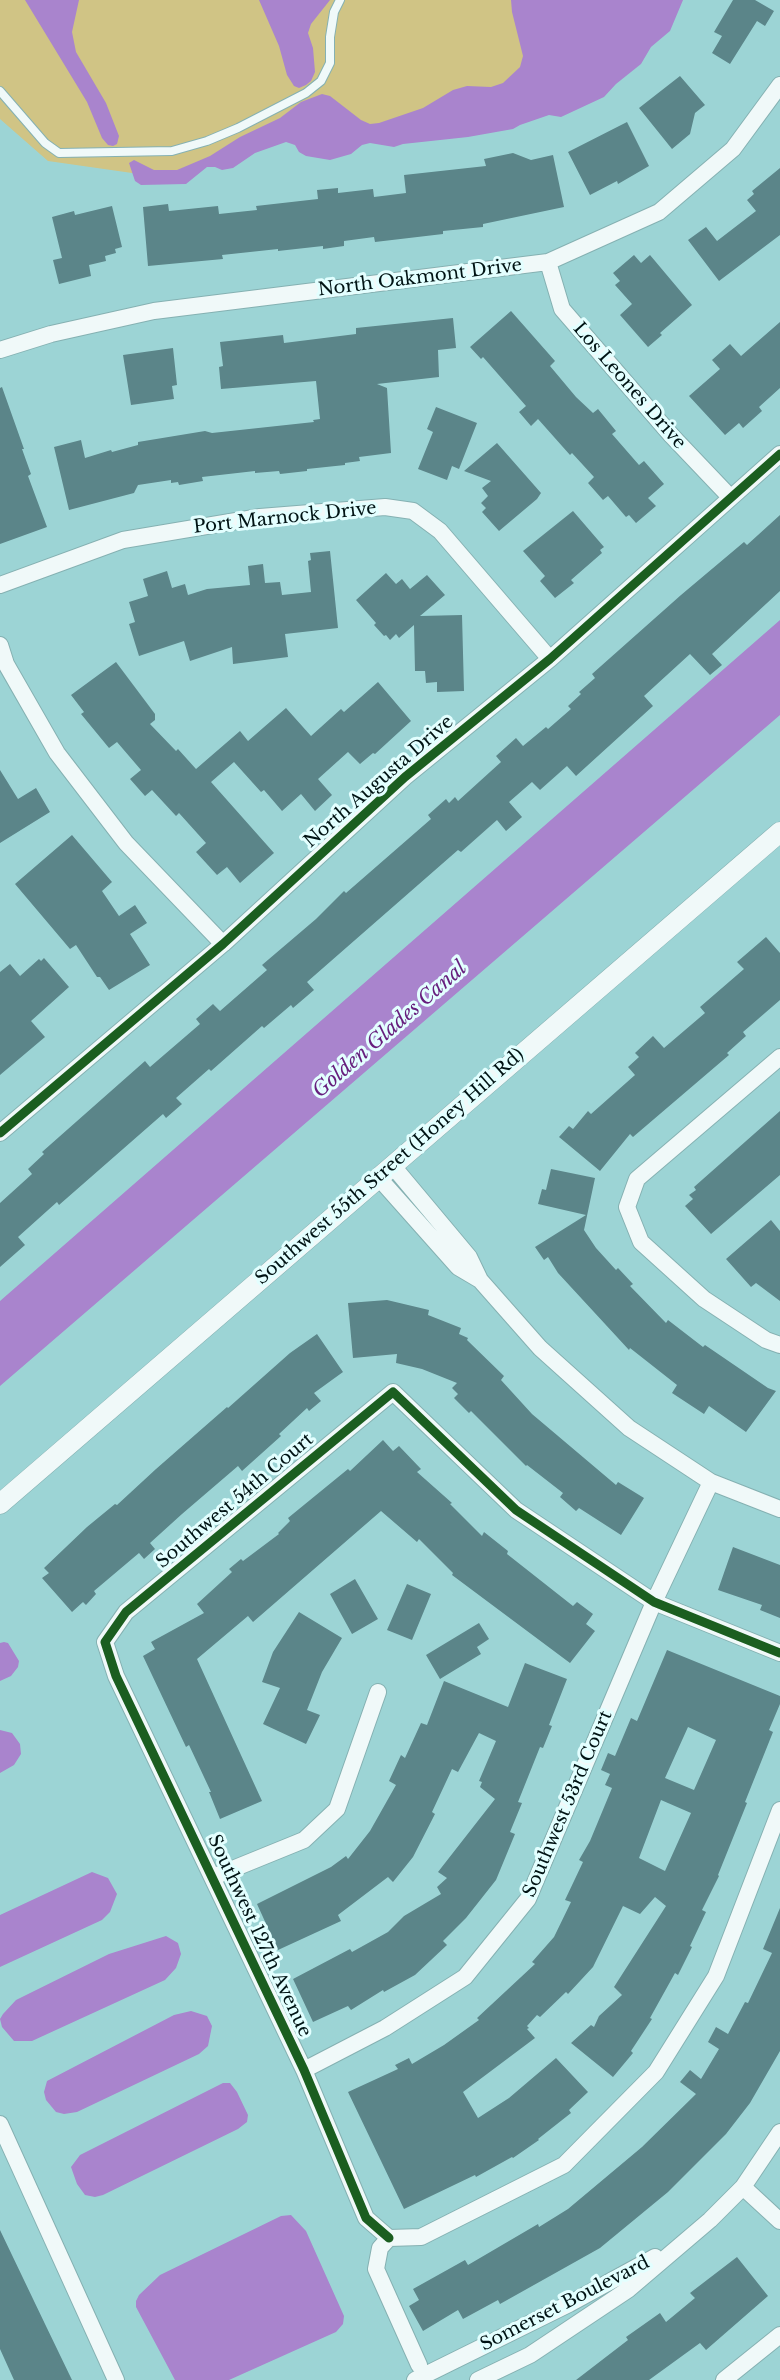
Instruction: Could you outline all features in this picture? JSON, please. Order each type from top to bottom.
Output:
[{"type":"street","name":"North Oakmont Drive","points":[[0,350],[51,334],[154,311],[548,262],[659,212],[733,149],[780,85]]},
{"type":"street","name":"Los Leones Drive","points":[[548,262],[562,309],[670,435],[730,497]]},
{"type":"street","name":"North Augusta Drive","points":[[0,1133],[223,944],[405,777],[550,659],[780,454]]},
{"type":"street","name":"Port Marnock Drive","points":[[0,585],[123,540],[260,518],[386,507],[413,511],[440,531],[550,659]]},
{"type":"street","points":[[0,645],[6,664],[57,753],[126,843],[223,944]]},
{"type":"street","name":"Southwest 55th Street (Honey Hill Rd)","points":[[0,1504],[780,832]]},
{"type":"street","points":[[780,1057],[637,1179],[627,1207],[641,1242],[696,1292],[766,1340],[780,1345]]},
{"type":"street","points":[[385,1171],[458,1267],[480,1280],[540,1348],[629,1428],[711,1482],[780,1509]]},
{"type":"street","name":"Southwest 54th Court","points":[[105,1642],[126,1612],[393,1392],[516,1510],[654,1602]]},
{"type":"street","name":"Southwest 53rd Court","points":[[304,2070],[385,2028],[465,1977],[528,1899],[654,1602],[711,1482]]},
{"type":"street","points":[[654,1602],[780,1653]]},
{"type":"street","name":"Southwest 127th Avenue","points":[[105,1642],[116,1676],[304,2070],[366,2218],[389,2238]]},
{"type":"street","points":[[213,1877],[304,1840],[337,1809],[378,1692]]},
{"type":"street","points":[[417,2373],[376,2268],[380,2248],[389,2238],[421,2237],[564,2165],[656,2072],[716,1976],[780,1810]]},
{"type":"street","points":[[0,2124],[116,2380]]},
{"type":"street","name":"Somerset Boulevard","points":[[478,2380],[530,2355],[629,2289],[710,2220],[743,2187],[780,2132]]},
{"type":"street","points":[[743,2187],[780,2221]]},
{"type":"street","name":"Somerset Boulevard","points":[[417,2373],[569,2304],[657,2256],[710,2220]]},
{"type":"street","points":[[734,2378],[780,2335]]},
{"type":"lane","points":[[0,91],[45,143],[59,153],[172,151],[207,141],[238,128],[306,93],[321,81],[330,63],[330,37],[334,12],[340,0]]},
{"type":"shaded area","points":[[0,0],[660,0],[422,131],[297,133],[167,178],[48,161],[0,119]]},
{"type":"water","points":[[25,0],[79,0],[72,32],[76,52],[106,103],[119,136],[117,144],[108,145],[102,138],[87,102]]},
{"type":"water","points":[[259,0],[330,0],[311,24],[308,33],[313,48],[315,72],[311,81],[306,85],[299,88],[294,86],[287,75],[279,46]]},
{"type":"water","points":[[511,0],[683,0],[670,31],[651,47],[641,64],[604,97],[561,117],[549,115],[513,129],[468,137],[394,147],[370,143],[362,145],[351,154],[330,160],[306,156],[299,152],[295,145],[286,142],[255,153],[233,168],[222,170],[207,167],[186,184],[141,185],[135,181],[129,163],[134,160],[154,170],[177,170],[210,156],[240,137],[280,118],[301,102],[322,94],[330,96],[361,120],[370,124],[423,108],[453,90],[467,86],[491,87],[503,83],[520,67],[523,56]]},
{"type":"water","name":"Golden Glades Canal","points":[[780,620],[780,715],[0,1386],[0,1301]]},
{"type":"water","points":[[0,1643],[8,1643],[19,1661],[18,1667],[11,1676],[0,1681]]},
{"type":"water","points":[[0,1730],[12,1733],[20,1744],[21,1754],[14,1765],[0,1773]]},
{"type":"water","points":[[92,1872],[108,1878],[117,1894],[110,1912],[102,1920],[0,1967],[0,1915]]},
{"type":"water","points":[[166,1936],[178,1943],[181,1954],[176,1968],[165,1980],[32,2041],[14,2041],[2,2027],[0,2019],[16,2000],[109,1954]]},
{"type":"water","points":[[191,2011],[207,2016],[212,2026],[208,2046],[199,2054],[77,2112],[64,2114],[56,2112],[46,2100],[44,2092],[47,2081],[174,2015]]},
{"type":"water","points":[[223,2083],[230,2083],[237,2092],[248,2115],[247,2122],[238,2129],[103,2195],[95,2197],[85,2195],[77,2184],[71,2167],[80,2155]]},
{"type":"water","points":[[291,2215],[306,2231],[344,2316],[343,2324],[336,2332],[229,2380],[175,2380],[136,2307],[139,2295],[160,2275],[281,2216]]},
{"type":"building","points":[[733,0],[755,0],[774,11],[765,26],[757,21],[730,64],[712,53],[722,36],[714,32]]},
{"type":"building","points":[[680,76],[705,105],[695,113],[690,134],[672,149],[639,108]]},
{"type":"building","points":[[627,122],[649,166],[618,184],[617,181],[590,195],[568,152]]},
{"type":"building","points":[[513,153],[531,160],[553,155],[564,207],[483,224],[483,227],[443,231],[443,234],[375,242],[374,237],[344,241],[344,246],[323,249],[323,246],[278,251],[278,249],[222,255],[223,259],[148,266],[143,207],[168,204],[169,211],[218,206],[219,214],[257,210],[256,206],[318,199],[317,190],[338,188],[338,193],[373,189],[374,197],[406,193],[404,175],[486,166],[484,159]]},
{"type":"building","points":[[780,168],[780,235],[719,281],[688,240],[706,227],[717,241],[756,211],[747,200],[754,194],[752,191]]},
{"type":"building","points":[[112,206],[122,247],[115,249],[116,253],[105,256],[106,261],[89,265],[91,276],[59,284],[53,260],[62,258],[52,217],[74,211],[75,215]]},
{"type":"building","points":[[634,255],[641,263],[650,255],[692,305],[660,333],[662,335],[648,347],[620,315],[632,304],[615,285],[620,281],[613,273]]},
{"type":"building","points":[[511,311],[555,361],[550,366],[576,397],[593,413],[598,409],[616,431],[612,434],[639,465],[644,461],[664,484],[648,498],[656,506],[636,523],[629,515],[626,517],[608,496],[603,500],[588,483],[594,477],[572,453],[570,455],[538,419],[531,426],[519,412],[526,406],[483,357],[481,359],[470,347]]},
{"type":"building","points":[[453,318],[456,348],[438,350],[439,377],[377,384],[387,388],[391,453],[359,457],[360,461],[307,469],[307,471],[280,474],[279,471],[255,473],[255,471],[202,477],[203,481],[179,485],[178,482],[171,483],[171,480],[138,485],[134,493],[69,510],[54,447],[81,440],[85,458],[138,445],[138,442],[205,431],[212,433],[314,422],[313,420],[320,419],[316,381],[221,389],[219,367],[223,366],[220,342],[283,335],[284,343],[356,334],[356,328]]},
{"type":"building","points":[[780,322],[780,388],[759,407],[762,411],[743,428],[739,423],[725,435],[689,396],[720,369],[712,360],[730,344],[741,356]]},
{"type":"building","points":[[173,348],[177,385],[172,386],[174,399],[131,405],[123,355]]},
{"type":"building","points":[[2,387],[24,449],[22,449],[31,474],[28,476],[47,527],[0,544],[0,388]]},
{"type":"building","points":[[436,407],[477,423],[459,469],[452,466],[447,480],[418,469],[433,432],[427,429]]},
{"type":"building","points":[[497,443],[541,493],[499,531],[482,512],[486,508],[481,503],[488,496],[482,488],[491,481],[464,471]]},
{"type":"building","points":[[573,511],[604,547],[600,550],[602,553],[571,580],[574,583],[555,598],[540,581],[545,576],[523,551]]},
{"type":"building","points":[[780,515],[780,591],[712,654],[722,665],[710,675],[690,654],[644,696],[653,706],[576,776],[567,766],[540,790],[532,782],[509,802],[522,817],[506,831],[497,820],[461,852],[458,850],[307,982],[314,990],[293,1008],[291,1005],[264,1028],[262,1026],[211,1071],[209,1069],[176,1098],[182,1104],[166,1118],[163,1114],[59,1205],[57,1202],[18,1237],[25,1245],[0,1267],[0,1203],[32,1174],[28,1169],[44,1154],[42,1152],[145,1061],[150,1067],[200,1024],[196,1019],[213,1004],[220,1011],[267,970],[262,965],[316,919],[344,891],[346,893],[431,819],[428,815],[446,799],[449,803],[455,797],[458,801],[501,762],[496,756],[516,738],[523,746],[546,727],[548,729],[571,709],[568,706],[595,678],[592,674],[681,595],[744,542],[747,545]]},
{"type":"building","points":[[330,551],[338,628],[285,634],[288,657],[233,664],[232,647],[190,661],[184,641],[139,656],[129,624],[135,622],[129,602],[148,596],[143,579],[167,571],[172,588],[185,584],[188,595],[207,589],[250,585],[248,566],[263,564],[265,583],[280,582],[282,595],[311,592],[308,561],[311,560],[310,553]]},
{"type":"building","points":[[386,573],[396,584],[402,579],[410,589],[427,575],[445,595],[420,616],[462,615],[464,691],[437,692],[437,682],[426,683],[425,671],[415,671],[414,625],[399,638],[396,634],[390,640],[374,625],[376,623],[356,600]]},
{"type":"building","points":[[116,662],[155,714],[155,720],[150,724],[196,769],[240,731],[248,741],[286,708],[311,736],[341,709],[344,712],[378,682],[411,721],[375,754],[373,753],[360,764],[348,752],[318,779],[332,795],[315,811],[301,794],[282,811],[264,790],[261,792],[234,762],[211,782],[274,853],[240,883],[227,867],[217,875],[196,852],[206,843],[179,813],[176,816],[152,790],[145,796],[130,779],[141,770],[117,742],[109,748],[81,714],[84,712],[71,695]]},
{"type":"building","points":[[0,770],[18,799],[36,788],[50,812],[0,843]]},
{"type":"building","points":[[72,835],[112,882],[102,891],[119,916],[135,905],[147,923],[130,934],[150,965],[109,990],[100,977],[97,977],[76,945],[70,949],[15,884]]},
{"type":"building","points":[[766,937],[780,953],[780,1000],[743,1032],[746,1036],[727,1053],[729,1055],[633,1137],[630,1134],[600,1171],[559,1137],[569,1126],[573,1129],[588,1111],[591,1114],[635,1075],[628,1067],[639,1057],[635,1053],[653,1036],[664,1048],[705,1013],[700,1007],[744,969],[737,962]]},
{"type":"building","points":[[44,958],[69,987],[31,1021],[45,1037],[0,1075],[0,972],[10,964],[20,976],[39,959],[41,961]]},
{"type":"building","points":[[780,1111],[780,1175],[711,1234],[685,1206],[693,1199],[689,1195],[696,1190],[694,1187]]},
{"type":"building","points":[[551,1169],[595,1178],[584,1230],[596,1248],[616,1270],[618,1268],[633,1284],[630,1286],[666,1323],[668,1320],[703,1347],[705,1345],[768,1388],[776,1391],[746,1432],[709,1406],[704,1414],[672,1393],[677,1385],[630,1348],[629,1350],[558,1273],[548,1257],[544,1260],[535,1247],[586,1215],[538,1204],[542,1189],[546,1190]]},
{"type":"building","points":[[771,1220],[780,1231],[780,1301],[756,1283],[751,1287],[726,1259]]},
{"type":"building","points":[[387,1300],[429,1310],[428,1315],[461,1328],[459,1334],[468,1338],[467,1340],[504,1376],[501,1380],[532,1414],[616,1485],[618,1482],[644,1498],[621,1535],[579,1508],[576,1511],[560,1497],[563,1493],[526,1466],[471,1411],[469,1413],[454,1398],[458,1394],[452,1388],[457,1383],[422,1369],[396,1363],[397,1354],[353,1358],[348,1303]]},
{"type":"building","points":[[317,1334],[343,1372],[314,1393],[321,1401],[309,1411],[307,1408],[279,1434],[281,1436],[242,1471],[238,1466],[182,1514],[150,1543],[155,1549],[144,1559],[139,1553],[94,1591],[96,1594],[86,1605],[83,1602],[72,1612],[42,1578],[49,1573],[44,1568],[87,1527],[115,1504],[117,1505],[290,1353]]},
{"type":"building","points":[[383,1440],[393,1451],[399,1446],[421,1469],[417,1472],[452,1503],[450,1504],[482,1536],[484,1532],[508,1551],[507,1554],[573,1606],[577,1602],[593,1614],[586,1624],[595,1631],[570,1663],[452,1575],[453,1573],[419,1539],[417,1542],[381,1511],[253,1622],[248,1616],[197,1659],[262,1801],[220,1819],[209,1792],[211,1792],[189,1745],[186,1747],[143,1656],[155,1649],[151,1642],[204,1613],[197,1604],[232,1572],[229,1569],[279,1534],[290,1521],[288,1518],[348,1469],[350,1471]]},
{"type":"building","points":[[733,1547],[780,1565],[780,1618],[760,1610],[762,1605],[718,1590]]},
{"type":"building","points":[[355,1579],[378,1619],[352,1634],[330,1594]]},
{"type":"building","points":[[407,1584],[431,1594],[412,1640],[387,1630]]},
{"type":"building","points":[[299,1612],[342,1638],[322,1672],[307,1710],[320,1715],[306,1744],[263,1724],[280,1688],[262,1682],[273,1652]]},
{"type":"building","points":[[479,1623],[489,1639],[477,1647],[481,1654],[440,1679],[426,1655]]},
{"type":"building","points":[[667,1650],[780,1696],[780,1704],[769,1730],[773,1732],[719,1876],[702,1910],[706,1912],[690,1946],[692,1947],[678,1975],[675,1973],[650,2018],[652,2019],[631,2051],[633,2053],[613,2077],[571,2043],[591,2025],[594,2027],[599,2016],[622,1995],[614,1987],[666,1906],[655,1897],[640,1914],[623,1906],[593,1967],[568,1994],[566,1992],[527,2026],[535,2038],[463,2092],[478,2118],[509,2098],[556,2058],[588,2092],[569,2110],[571,2113],[513,2158],[404,2209],[348,2092],[398,2069],[395,2065],[409,2058],[412,2064],[444,2045],[479,2020],[477,2018],[535,1964],[532,1962],[554,1937],[571,1902],[565,1900],[583,1862],[579,1860],[590,1841],[612,1788],[605,1785],[610,1774],[601,1770],[608,1753],[615,1756],[631,1718],[637,1721]],"holes":[[[688,1727],[716,1740],[694,1790],[665,1778]],[[661,1800],[691,1813],[665,1871],[639,1858]]]},
{"type":"building","points":[[525,1663],[567,1679],[549,1725],[552,1726],[543,1748],[540,1747],[518,1802],[522,1803],[510,1832],[515,1834],[496,1880],[466,1918],[443,1941],[447,1945],[415,1975],[384,1992],[383,1990],[351,2010],[348,2006],[313,2022],[293,1979],[350,1949],[352,1952],[388,1932],[404,1916],[441,1894],[437,1887],[447,1878],[438,1872],[495,1799],[480,1787],[482,1782],[479,1781],[496,1741],[479,1733],[458,1772],[452,1769],[432,1812],[435,1814],[413,1857],[393,1882],[388,1877],[338,1915],[341,1921],[278,1950],[257,1904],[331,1867],[346,1856],[348,1859],[370,1831],[396,1785],[389,1781],[401,1755],[405,1758],[421,1723],[427,1725],[444,1681],[508,1707]]},
{"type":"building","points":[[780,1908],[780,2051],[750,2103],[726,2134],[668,2192],[600,2248],[500,2304],[498,2300],[463,2319],[458,2310],[423,2331],[409,2306],[419,2300],[413,2289],[465,2260],[468,2265],[568,2209],[642,2147],[696,2094],[680,2082],[690,2070],[701,2079],[719,2049],[708,2042],[716,2027],[728,2034],[745,2002],[748,2003],[772,1953],[763,1949]]},
{"type":"building","points":[[0,2230],[72,2380],[14,2380],[0,2349]]},
{"type":"building","points":[[737,2257],[768,2296],[706,2350],[700,2343],[649,2380],[576,2380],[628,2340],[626,2337],[660,2313],[666,2322],[695,2298],[690,2293]]},
{"type":"cycle path","points":[[0,1133],[223,944],[405,777],[550,659],[780,454]]},
{"type":"cycle path","points":[[389,2238],[366,2218],[304,2070],[116,1676],[105,1642],[126,1612],[393,1392],[516,1510],[654,1602],[780,1653]]}]
